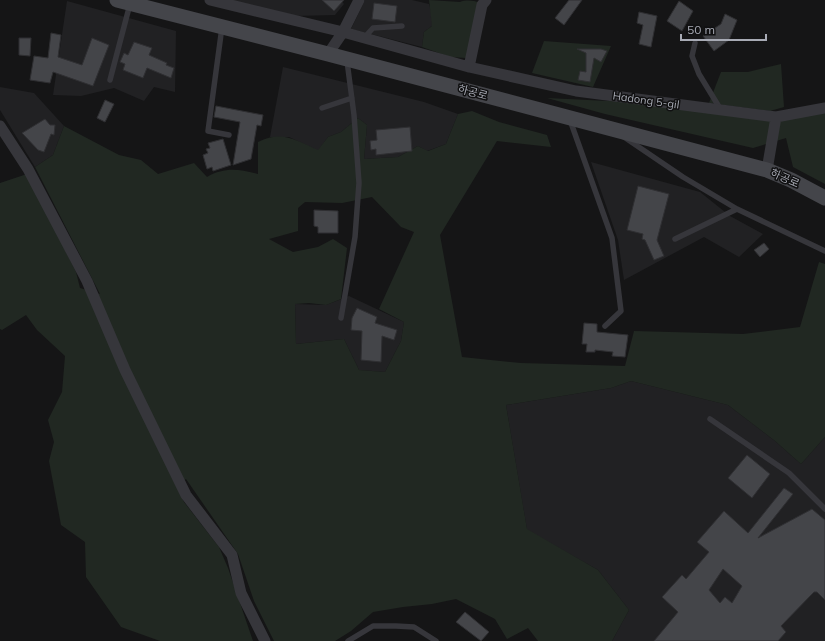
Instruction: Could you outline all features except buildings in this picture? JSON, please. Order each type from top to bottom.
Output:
[{"type":"main road","name":"하공로","points":[[124,2],[328,54],[766,170],[825,198]]},
{"type":"street","name":"Hadong 5-gil","points":[[210,0],[343,32],[469,67],[576,91],[776,117],[825,108]]},
{"type":"street","points":[[328,54],[343,32],[359,0]]},
{"type":"street","points":[[469,67],[482,5],[486,0]]},
{"type":"street","points":[[766,170],[776,117]]},
{"type":"street","points":[[0,126],[28,169],[87,280],[125,370],[186,495],[232,555],[241,593],[265,641]]},
{"type":"lane","points":[[110,80],[124,2]]},
{"type":"lane","points":[[364,38],[373,28],[402,26]]},
{"type":"lane","points":[[222,27],[208,131],[229,135]]},
{"type":"lane","points":[[695,43],[692,56],[699,74],[721,110]]},
{"type":"lane","points":[[341,318],[354,237],[359,183],[352,98],[347,59]]},
{"type":"lane","points":[[322,108],[352,98]]},
{"type":"lane","points":[[570,118],[612,238],[621,310],[606,326]]},
{"type":"lane","points":[[610,128],[683,177],[736,209],[825,251]]},
{"type":"lane","points":[[675,239],[736,209]]},
{"type":"lane","points":[[710,419],[789,474],[825,509]]},
{"type":"lane","points":[[348,641],[373,626],[414,627],[436,641]]},
{"type":"shaded area","points":[[231,0],[341,0],[344,4],[335,15],[294,16]]},
{"type":"shaded area","points":[[365,0],[412,0],[429,4],[432,14],[432,26],[424,32],[422,47],[351,29]]},
{"type":"shaded area","points":[[429,0],[460,2],[475,1],[479,3],[466,58],[450,57],[422,47],[424,32],[432,26]]},
{"type":"shaded area","points":[[67,1],[176,31],[175,92],[154,87],[144,101],[114,88],[81,96],[53,95]]},
{"type":"shaded area","points":[[544,41],[611,46],[593,87],[532,73]]},
{"type":"shaded area","points":[[781,64],[784,107],[770,111],[709,103],[721,72],[748,72]]},
{"type":"shaded area","points":[[283,67],[424,102],[458,114],[446,144],[427,151],[418,146],[398,157],[364,159],[367,125],[358,118],[341,132],[328,137],[318,151],[289,137],[270,137]]},
{"type":"shaded area","points":[[0,87],[34,93],[64,126],[53,155],[35,167],[0,110]]},
{"type":"shaded area","points":[[547,98],[629,102],[770,121],[825,113],[825,184],[793,167],[786,138],[753,148],[605,114]]},
{"type":"shaded area","points":[[472,111],[499,122],[547,135],[551,147],[497,141],[440,235],[462,357],[521,363],[625,366],[634,331],[743,334],[800,327],[819,262],[825,264],[825,437],[801,464],[775,441],[728,405],[631,381],[611,388],[506,405],[527,529],[598,570],[629,610],[612,641],[538,641],[528,628],[507,639],[495,619],[456,599],[432,604],[373,612],[351,631],[335,641],[274,641],[254,601],[238,554],[186,479],[176,485],[184,502],[219,547],[228,568],[253,641],[160,641],[121,627],[86,577],[85,542],[61,525],[49,461],[54,442],[48,420],[62,392],[65,356],[37,330],[26,315],[2,330],[0,329],[0,183],[27,174],[76,272],[80,288],[100,294],[35,167],[53,155],[64,126],[119,155],[141,160],[158,174],[194,163],[207,177],[226,170],[244,171],[258,174],[258,142],[267,138],[281,137],[295,140],[318,150],[328,137],[341,132],[358,118],[367,125],[364,159],[398,157],[418,146],[428,151],[446,144],[458,114]],"holes":[[[372,197],[401,227],[414,232],[379,309],[404,322],[401,341],[385,372],[359,370],[344,339],[296,344],[295,304],[309,303],[326,305],[341,299],[347,248],[333,239],[318,247],[293,252],[269,239],[298,231],[298,208],[305,202],[342,203]]]},
{"type":"shaded area","points":[[591,162],[700,192],[730,216],[763,234],[739,257],[704,237],[624,280],[618,240]]},
{"type":"shaded area","points":[[349,296],[404,322],[401,341],[385,372],[359,370],[344,339],[296,344],[295,304],[326,305]]},
{"type":"shaded area","points":[[631,381],[728,405],[775,441],[801,464],[825,437],[825,641],[612,641],[629,610],[598,570],[527,530],[506,405],[611,388]]}]
